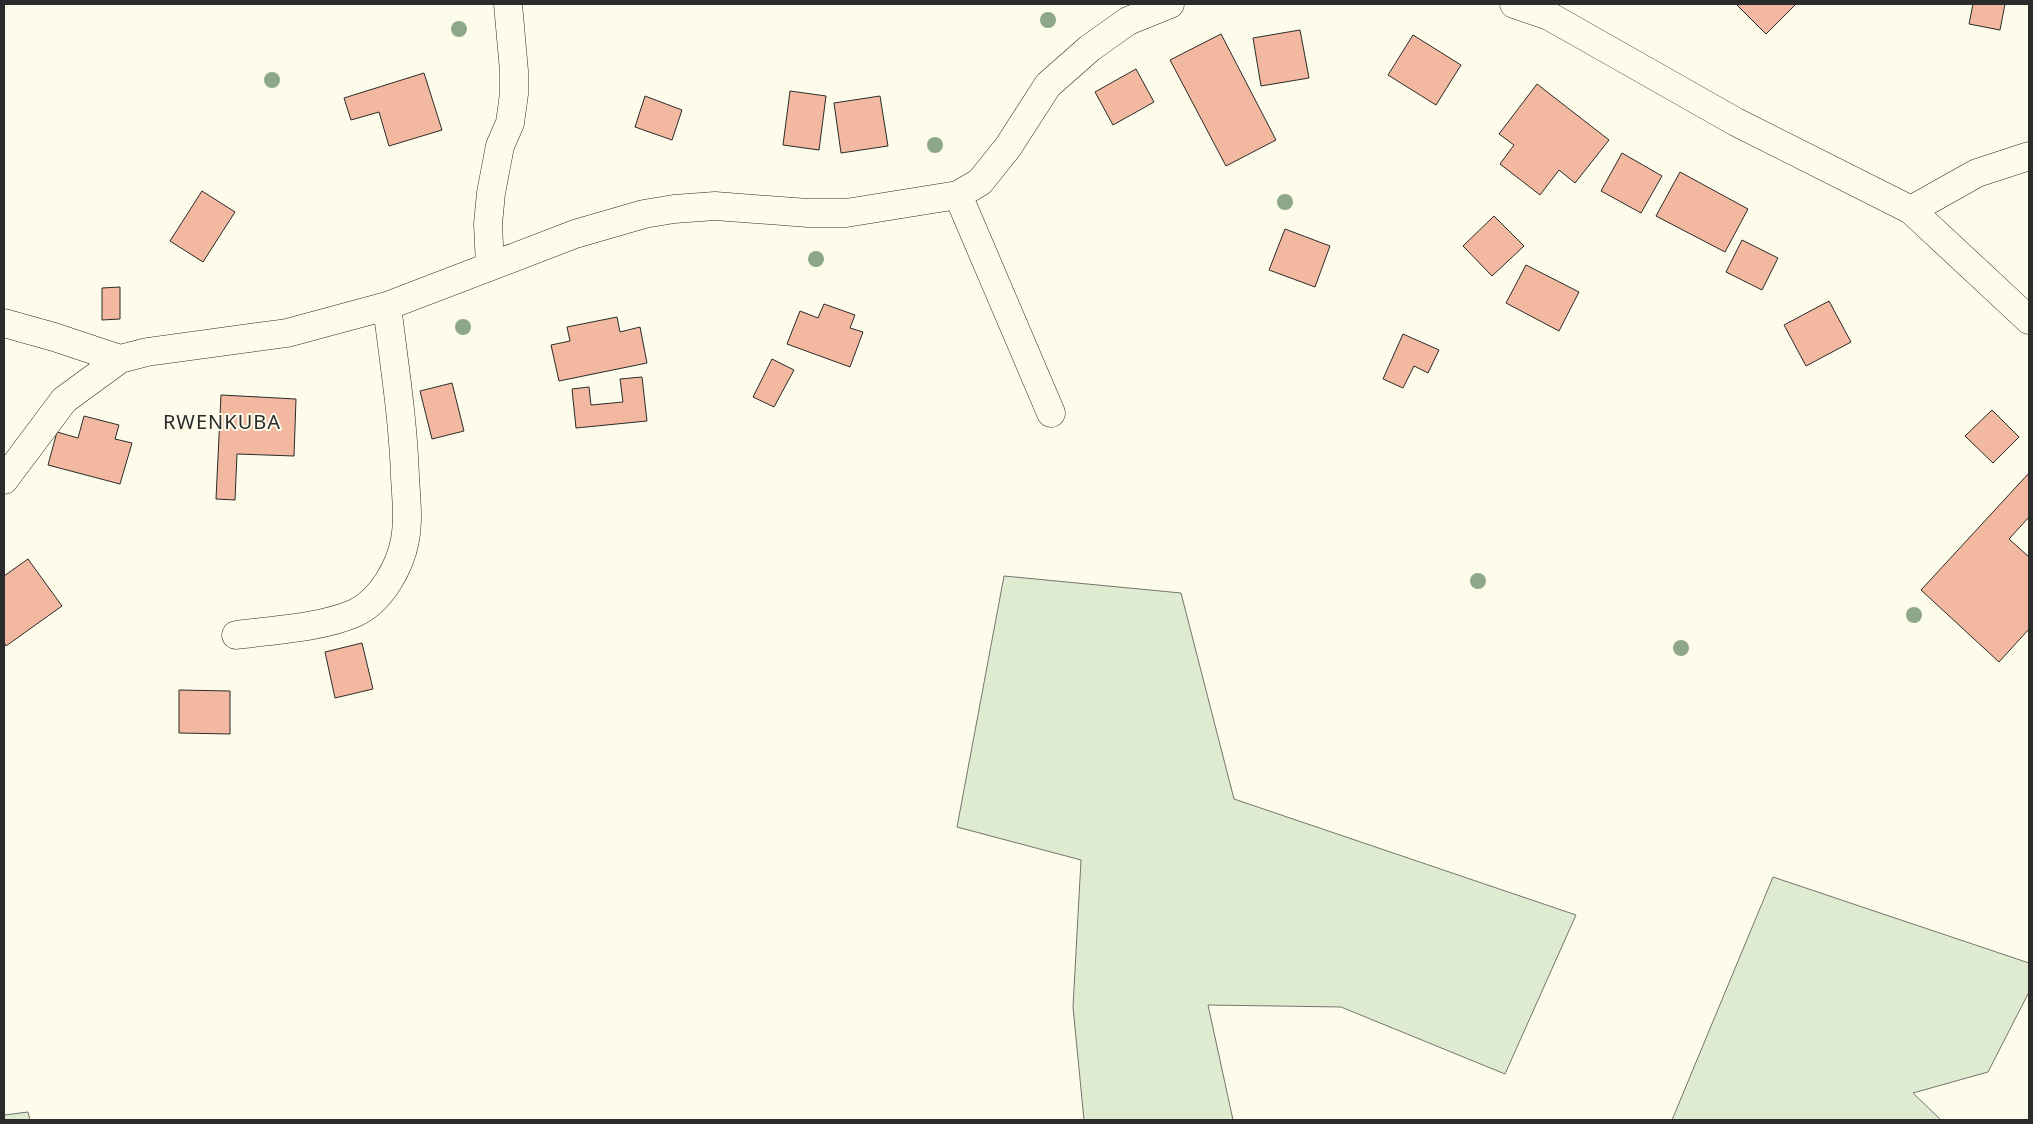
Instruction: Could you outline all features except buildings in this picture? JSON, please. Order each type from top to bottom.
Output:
[{"type":"street","points":[[490,266],[488,224],[491,193],[500,146],[510,124],[514,94],[514,71],[508,4]]},
{"type":"street","points":[[4,480],[64,400],[120,359],[147,352],[286,333],[387,306],[575,234],[644,214],[674,209],[715,206],[808,213],[846,213],[958,195],[980,182],[1008,146],[1048,85],[1090,48],[1128,21],[1170,4]]},
{"type":"street","points":[[1514,4],[1545,10],[1736,122],[1911,210],[2029,320]]},
{"type":"street","points":[[1911,210],[1977,173],[2029,156]]},
{"type":"street","points":[[958,195],[1051,412]]},
{"type":"street","points":[[236,635],[334,620],[356,612],[379,594],[396,567],[405,541],[407,517],[400,403],[387,306]]},
{"type":"street","points":[[4,324],[54,337],[120,359]]},
{"type":"green space","points":[[1004,576],[1181,593],[1234,799],[1576,915],[1505,1074],[1341,1007],[1208,1005],[1233,1120],[1084,1120],[1073,1007],[1081,860],[957,827]]},
{"type":"green space","points":[[1773,877],[2029,963],[2029,992],[1988,1072],[1913,1093],[1941,1120],[1672,1120]]},
{"type":"green space","points":[[28,1112],[30,1120],[4,1120],[4,1115]]},
{"type":"district","name":"RWENKUBA","points":[[222,422]]}]
